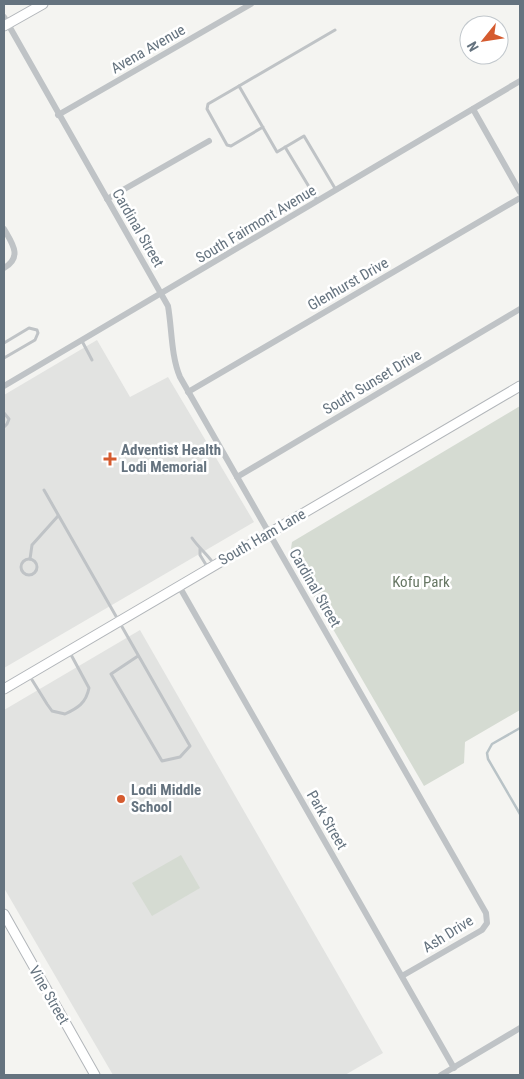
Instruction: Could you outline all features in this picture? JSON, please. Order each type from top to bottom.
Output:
[{"type":"main road","points":[[5,22],[43,4]]},
{"type":"main road","name":"South Ham Lane","points":[[4,689],[520,386]]},
{"type":"main road","name":"Vine Street","points":[[4,914],[95,1075]]},
{"type":"street","name":"Avena Avenue","points":[[58,115],[251,4]]},
{"type":"street","name":"Cardinal Street","points":[[5,22],[168,306],[172,330],[174,364],[188,392],[480,903]]},
{"type":"street","name":"South Fairmont Avenue","points":[[4,386],[520,81]]},
{"type":"street","points":[[473,109],[520,192]]},
{"type":"street","points":[[107,199],[209,141]]},
{"type":"street","name":"Glenhurst Drive","points":[[188,392],[520,198]]},
{"type":"street","points":[[4,229],[14,245],[14,256],[4,268]]},
{"type":"street","name":"South Sunset Drive","points":[[237,477],[520,309]]},
{"type":"street","name":"Park Street","points":[[179,586],[454,1068]]},
{"type":"street","name":"Ash Drive","points":[[402,976],[482,930],[487,923],[487,917],[480,903]]},
{"type":"street","points":[[441,1075],[520,1028]]},
{"type":"lane","points":[[263,127],[231,146],[228,145],[207,109],[208,104],[335,30]]},
{"type":"lane","points":[[239,86],[278,152],[304,136],[336,191]]},
{"type":"lane","points":[[285,147],[318,202]]},
{"type":"lane","points":[[4,343],[29,328],[37,330],[38,334],[35,340],[4,358]]},
{"type":"lane","points":[[82,341],[92,360]]},
{"type":"lane","points":[[4,413],[9,419],[4,427],[8,432]]},
{"type":"lane","points":[[44,490],[190,746],[180,757],[162,761],[111,674],[138,656]]},
{"type":"lane","points":[[30,559],[32,545],[58,516]]},
{"type":"lane","points":[[192,538],[200,549],[206,552],[211,567]]},
{"type":"lane","points":[[200,549],[200,555],[211,567]]},
{"type":"lane","points":[[30,559],[35,562],[37,568],[31,575],[22,572],[21,566],[22,563],[30,559]]},
{"type":"lane","points":[[29,674],[52,711],[65,714],[79,707],[87,698],[89,688],[68,651]]},
{"type":"shaded area","name":"Adventist Health Lodi Memorial","points":[[97,340],[130,397],[168,377],[254,522],[4,668],[4,395]]},
{"type":"shaded area","name":"Lodi Middle School","points":[[140,630],[383,1053],[345,1075],[113,1075],[4,888],[4,710]]},
{"type":"green space","name":"Kofu Park","points":[[520,406],[520,710],[465,742],[464,763],[424,786],[290,555],[292,542]]},
{"type":"green space","points":[[181,855],[200,888],[152,916],[132,883]]},
{"type":"waterway","points":[[520,728],[492,744],[487,753],[488,759],[520,814]]},
{"type":"place","name":"Adventist Health Lodi Memorial","points":[[110,459]]},
{"type":"place","name":"Lodi Middle School","points":[[121,799]]}]
